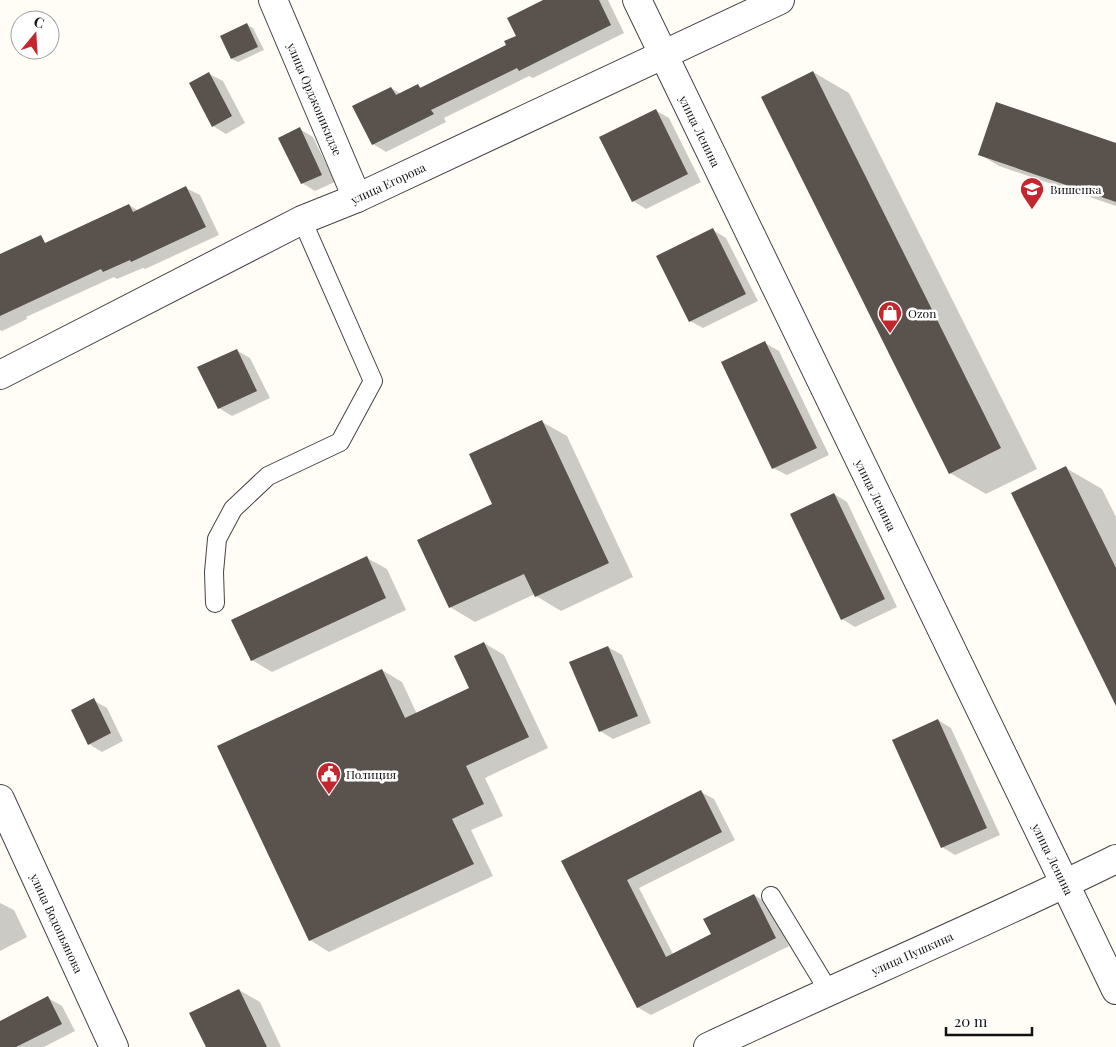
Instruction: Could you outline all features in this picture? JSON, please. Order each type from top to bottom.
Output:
[{"type":"street","name":"улица Орджоникидзе","points":[[272,0],[357,198]]},
{"type":"street","name":"улица Ленина","points":[[637,0],[1116,990]]},
{"type":"street","name":"улица Егорова","points":[[0,374],[302,220],[357,198],[780,0]]},
{"type":"street","name":"улица Водопьянова","points":[[0,799],[114,1047]]},
{"type":"street","name":"улица Пушкина","points":[[708,1047],[822,993],[1065,884],[1116,858]]},
{"type":"lane","points":[[215,603],[214,572],[217,539],[233,509],[268,476],[340,442],[373,381],[302,220]]},
{"type":"lane","points":[[771,896],[822,980],[822,993]]},
{"type":"building","points":[[543,0],[599,0],[611,25],[519,71],[517,68],[431,110],[434,114],[372,145],[352,106],[391,87],[396,95],[418,84],[420,88],[506,45],[504,41],[516,36],[507,18]]},
{"type":"building","points":[[247,23],[258,47],[231,59],[220,36]]},
{"type":"building","points":[[813,71],[1001,448],[949,474],[761,97]]},
{"type":"building","points":[[209,72],[232,116],[212,127],[189,83]]},
{"type":"building","points":[[996,102],[1116,143],[1116,202],[978,155]]},
{"type":"building","points":[[656,109],[688,174],[632,202],[599,137]]},
{"type":"building","points":[[300,127],[322,175],[301,184],[278,138]]},
{"type":"building","points":[[186,186],[206,227],[131,262],[130,260],[103,272],[101,269],[0,316],[0,254],[41,235],[45,243],[129,204],[133,212]]},
{"type":"building","points":[[713,228],[746,294],[689,322],[656,256]]},
{"type":"building","points":[[765,341],[817,448],[772,469],[721,362]]},
{"type":"building","points":[[237,349],[257,391],[218,409],[197,367]]},
{"type":"building","points":[[542,420],[609,563],[535,597],[524,574],[449,608],[417,540],[492,504],[469,454]]},
{"type":"building","points":[[1066,466],[1116,568],[1116,706],[1011,493]]},
{"type":"building","points":[[834,493],[885,599],[841,620],[790,514]]},
{"type":"building","points":[[367,556],[386,598],[251,661],[231,620]]},
{"type":"building","points":[[484,642],[529,737],[466,766],[484,804],[452,819],[474,864],[309,941],[217,746],[382,669],[405,718],[469,688],[454,656]]},
{"type":"building","points":[[608,646],[638,716],[599,732],[569,662]]},
{"type":"building","points":[[94,698],[111,733],[88,745],[71,710]]},
{"type":"building","points":[[938,719],[987,828],[941,848],[892,740]]},
{"type":"building","points":[[701,790],[722,832],[627,880],[666,957],[711,934],[703,919],[754,894],[776,938],[637,1008],[561,861]]},
{"type":"building","points":[[239,989],[267,1047],[206,1047],[189,1013]]},
{"type":"building","points":[[48,996],[62,1024],[16,1047],[0,1047],[0,1021]]},
{"type":"place","name":"Вишенка","points":[[1032,210]]},
{"type":"place","name":"Ozon","points":[[890,334]]},
{"type":"place","name":"Полиция","points":[[329,795]]}]
